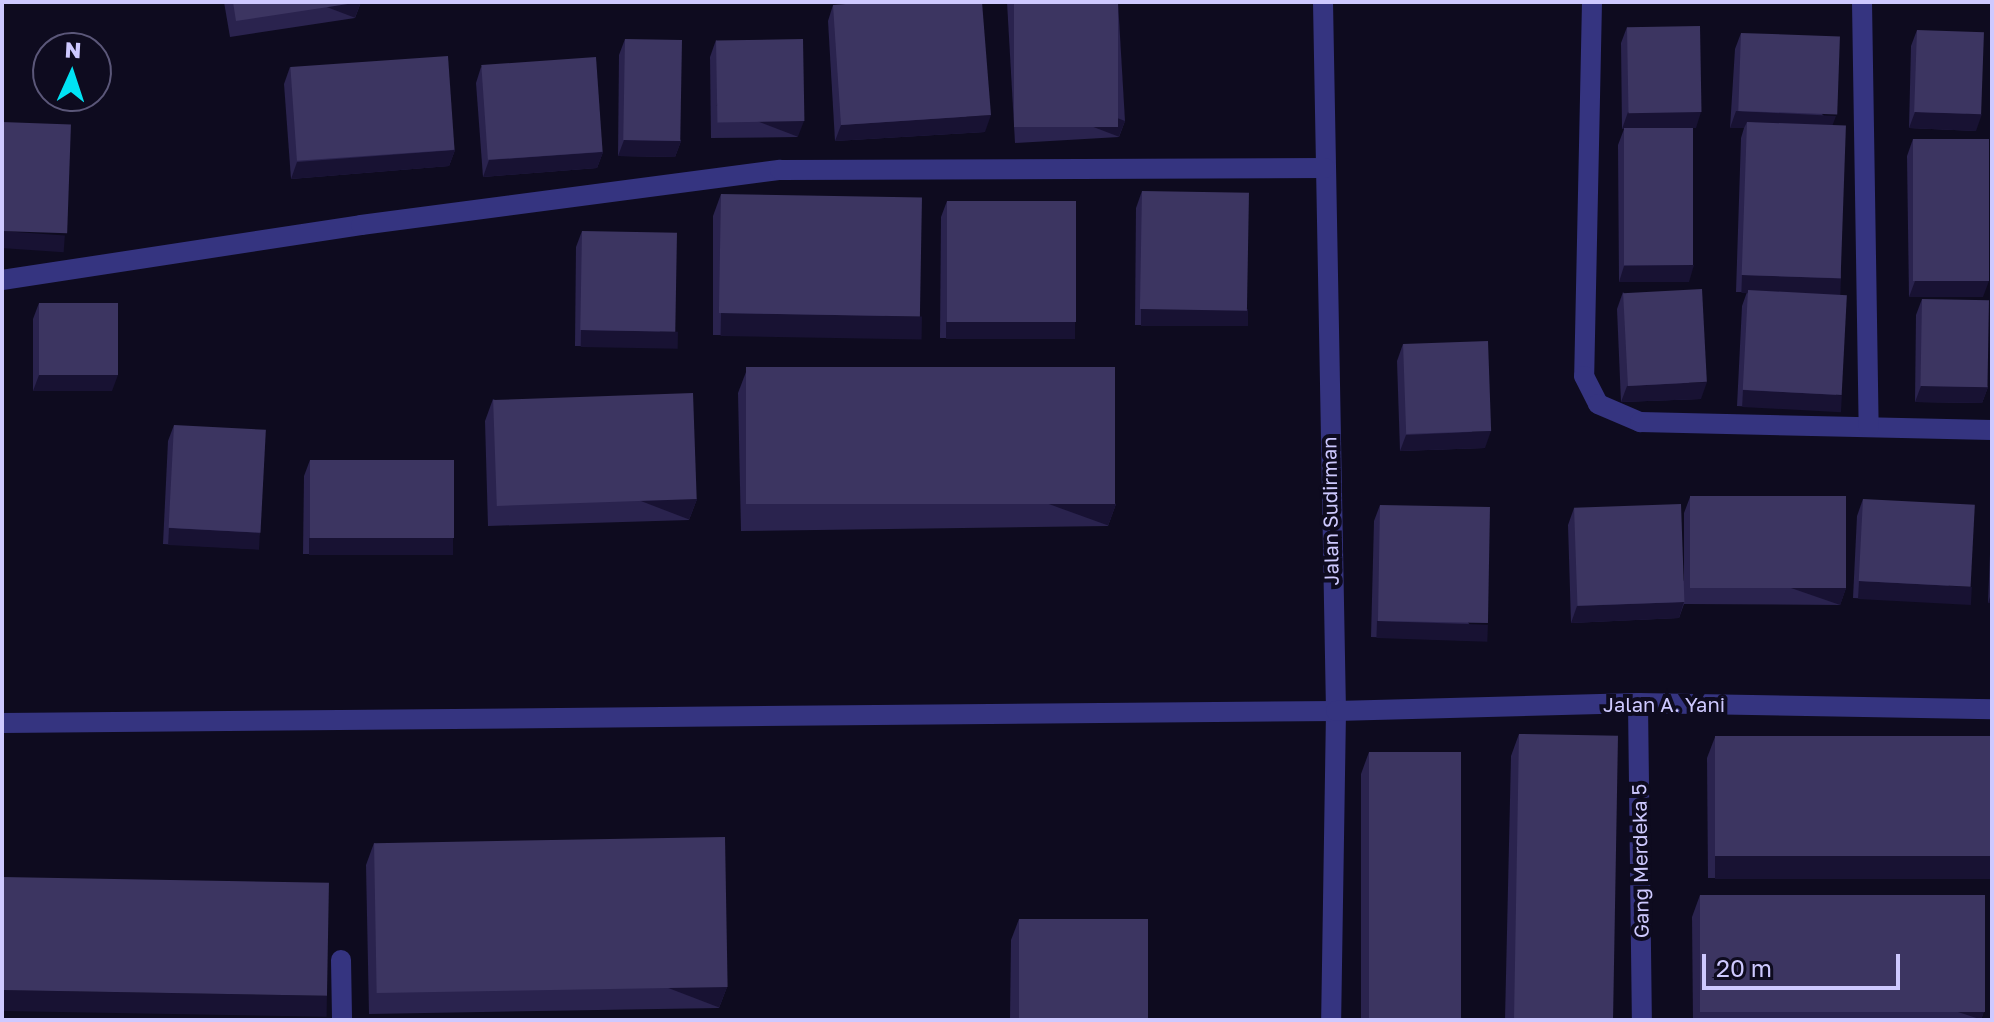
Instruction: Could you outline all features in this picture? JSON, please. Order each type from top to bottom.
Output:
[{"type":"street","name":"Jalan Sudirman","points":[[1323,2],[1336,711],[1331,1020]]},
{"type":"street","points":[[1592,2],[1584,376],[1598,404],[1640,422],[1992,430]]},
{"type":"street","points":[[1862,2],[1869,427]]},
{"type":"street","points":[[2,280],[361,225],[780,170],[1325,168]]},
{"type":"street","name":"Jalan A. Yani","points":[[2,723],[1336,711],[1638,703],[1992,709]]},
{"type":"street","name":"Gang Merdeka 5","points":[[1638,703],[1642,1020]]},
{"type":"street","points":[[341,960],[342,1020]]},
{"type":"building","points":[[233,2],[361,2],[236,21]]},
{"type":"building","points":[[982,2],[991,115],[841,125],[833,5]]},
{"type":"building","points":[[1014,2],[1118,2],[1118,127],[1014,127]]},
{"type":"building","points":[[1700,26],[1702,112],[1629,113],[1627,27]]},
{"type":"building","points":[[1917,30],[1984,32],[1981,114],[1914,112]]},
{"type":"building","points":[[1741,33],[1840,36],[1837,114],[1738,111]]},
{"type":"building","points":[[625,39],[682,40],[680,141],[623,140]]},
{"type":"building","points":[[803,39],[804,121],[717,123],[716,41]]},
{"type":"building","points":[[448,56],[455,150],[297,161],[290,67]]},
{"type":"building","points":[[596,57],[603,152],[488,160],[481,65]]},
{"type":"building","points":[[2,122],[71,124],[67,233],[2,231]]},
{"type":"building","points":[[1747,122],[1846,125],[1841,278],[1742,275]]},
{"type":"building","points":[[1624,128],[1693,128],[1693,265],[1624,265]]},
{"type":"building","points":[[1913,139],[1989,139],[1989,281],[1913,281]]},
{"type":"building","points":[[1142,191],[1249,193],[1247,311],[1140,309]]},
{"type":"building","points":[[721,194],[922,198],[920,316],[719,313]]},
{"type":"building","points":[[947,201],[1076,201],[1076,322],[947,322]]},
{"type":"building","points":[[582,231],[677,233],[675,332],[580,330]]},
{"type":"building","points":[[1702,289],[1707,382],[1628,386],[1623,293]]},
{"type":"building","points":[[1748,290],[1847,295],[1842,395],[1743,390]]},
{"type":"building","points":[[1922,299],[1989,300],[1987,387],[1920,386]]},
{"type":"building","points":[[39,303],[118,303],[118,375],[39,375]]},
{"type":"building","points":[[1488,341],[1491,431],[1406,434],[1403,344]]},
{"type":"building","points":[[746,367],[1115,367],[1115,504],[746,504]]},
{"type":"building","points":[[693,393],[697,499],[497,506],[493,400]]},
{"type":"building","points":[[174,425],[266,430],[260,533],[169,528]]},
{"type":"building","points":[[310,460],[454,460],[454,538],[310,538]]},
{"type":"building","points":[[1690,496],[1846,496],[1846,588],[1690,588]]},
{"type":"building","points":[[1863,499],[1975,505],[1971,587],[1859,581]]},
{"type":"building","points":[[1681,504],[1684,602],[1577,606],[1574,508]]},
{"type":"building","points":[[1380,505],[1490,507],[1488,623],[1378,621]]},
{"type":"building","points":[[1519,734],[1618,736],[1613,1020],[1514,1020]]},
{"type":"building","points":[[1715,736],[1992,736],[1992,856],[1715,856]]},
{"type":"building","points":[[1369,752],[1461,752],[1461,1020],[1369,1020]]},
{"type":"building","points":[[725,837],[728,987],[377,993],[374,843]]},
{"type":"building","points":[[2,877],[329,883],[327,996],[2,990]]},
{"type":"building","points":[[1700,895],[1985,895],[1985,1012],[1700,1012]]},
{"type":"building","points":[[1019,919],[1148,919],[1148,1020],[1019,1020]]}]
